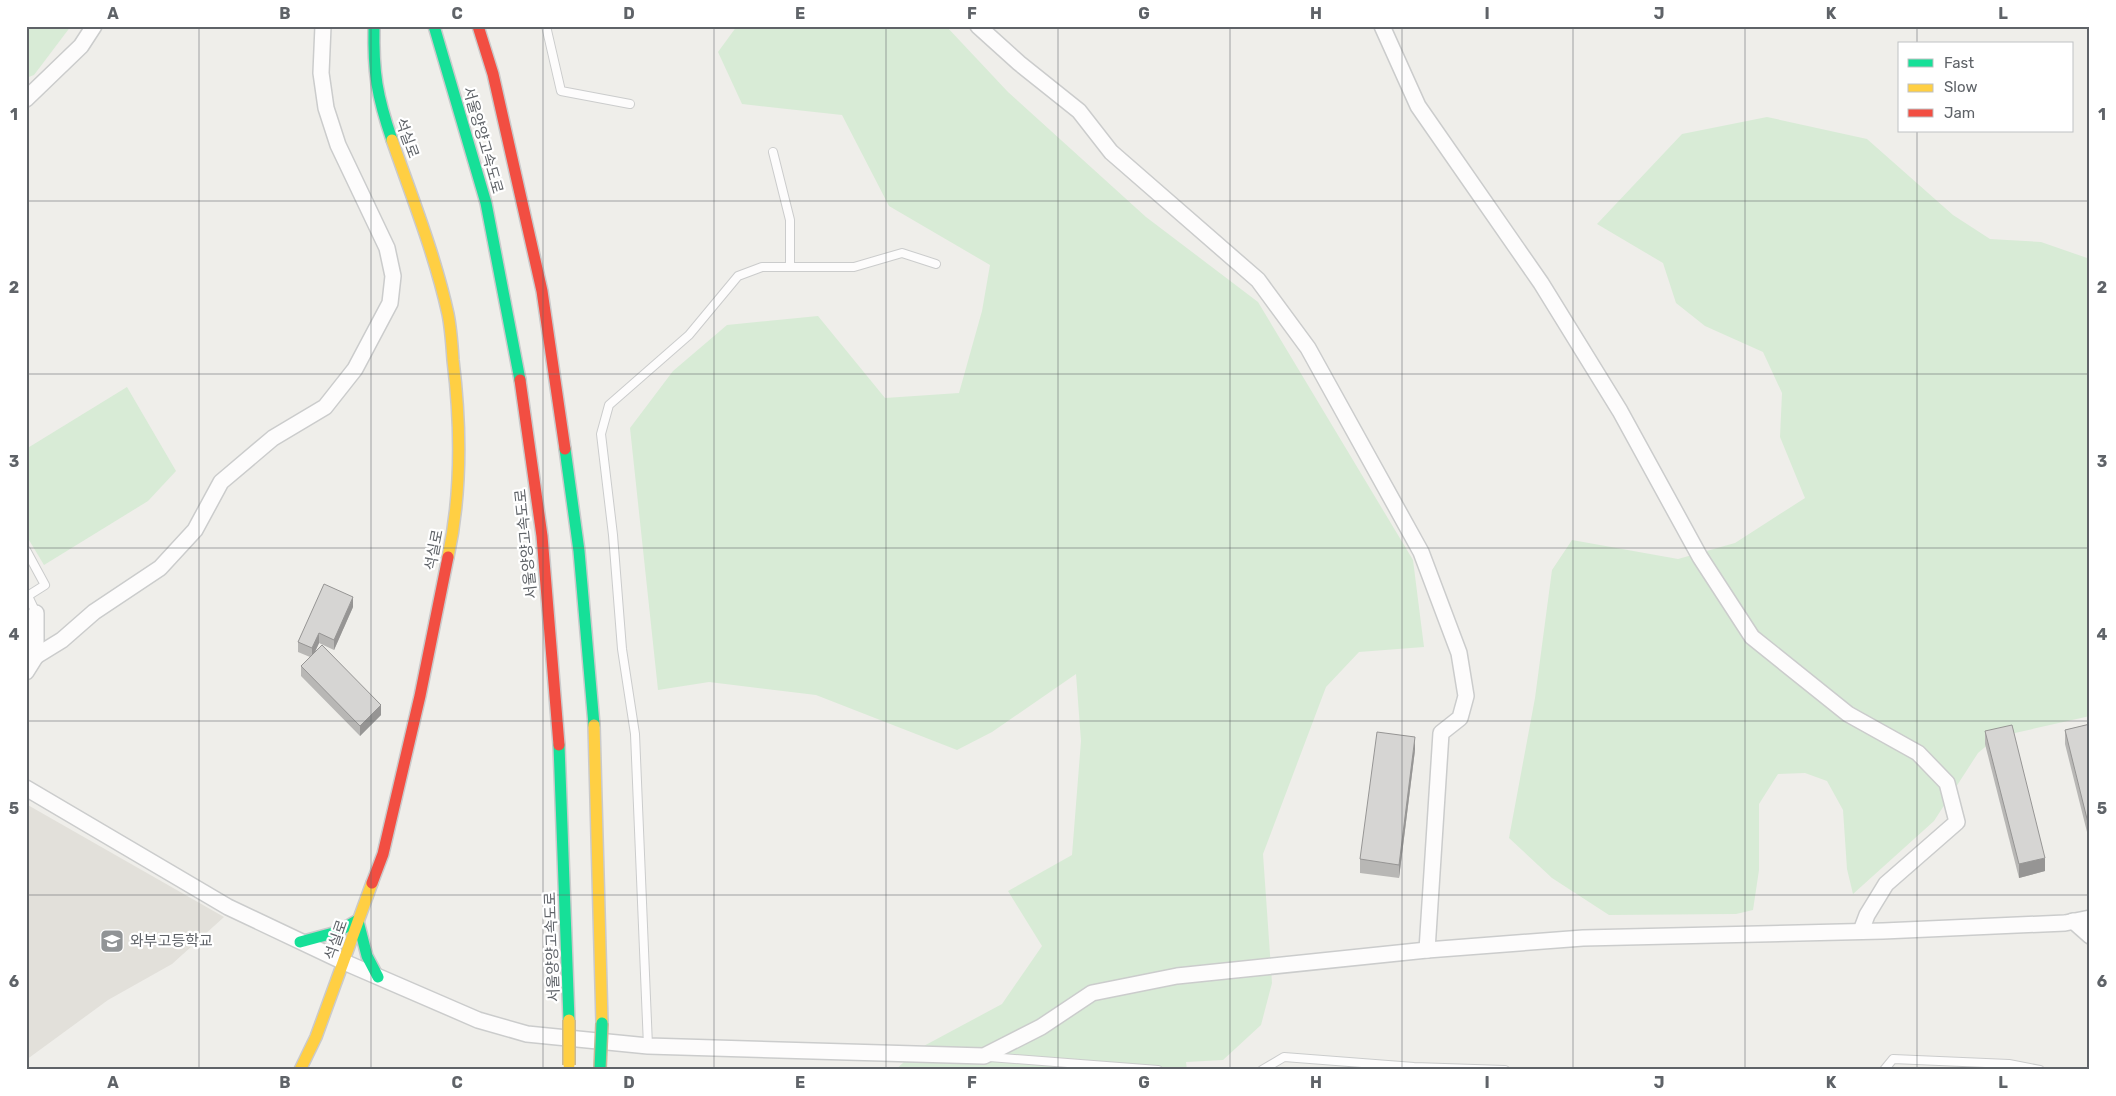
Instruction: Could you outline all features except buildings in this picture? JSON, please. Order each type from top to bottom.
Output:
[{"type":"main road","name":"석실로","points":[[300,1070],[316,1037],[383,854],[420,696],[454,529],[459,447],[456,383],[448,314],[429,248],[378,99],[373,65],[374,26]]},
{"type":"main road","name":"서울양양고속도로","points":[[434,26],[486,203],[518,368],[542,536],[559,733],[570,1020],[569,1068]]},
{"type":"main road","name":"서울양양고속도로","points":[[478,26],[493,74],[542,291],[579,552],[595,733],[602,1024],[600,1069]]},
{"type":"main road","points":[[300,942],[337,932],[358,920],[366,956],[378,977]]},
{"type":"street","points":[[26,99],[81,46],[94,26]]},
{"type":"street","points":[[26,672],[36,656],[62,640],[94,612],[160,568],[195,530],[222,482],[273,438],[325,407],[355,369],[390,303],[393,276],[387,248],[338,145],[326,108],[321,73],[323,26]]},
{"type":"street","points":[[978,26],[1019,63],[1080,110],[1110,152],[1258,280],[1308,348],[1421,552],[1460,653],[1466,696],[1460,718],[1441,733],[1426,950]]},
{"type":"street","points":[[1382,26],[1418,106],[1540,283],[1620,412],[1700,557],[1752,637],[1848,714],[1918,753],[1947,782],[1956,822],[1886,884],[1867,915],[1861,931]]},
{"type":"street","points":[[36,613],[36,656]]},
{"type":"street","points":[[26,788],[228,908],[344,962],[478,1020],[527,1034],[648,1046],[984,1056],[1041,1027],[1092,993],[1177,976],[1426,950],[1583,938],[1861,931],[2074,921],[2090,918]]},
{"type":"street","points":[[2074,921],[2090,936]]},
{"type":"lane","points":[[546,26],[561,92],[630,104]]},
{"type":"lane","points":[[773,152],[790,220],[790,267]]},
{"type":"lane","points":[[648,1046],[635,734],[622,650],[613,535],[601,434],[608,405],[689,335],[738,276],[762,267],[854,267],[902,253],[936,264]]},
{"type":"lane","points":[[26,550],[45,585],[27,596],[36,613]]},
{"type":"lane","points":[[984,1056],[1158,1070]]},
{"type":"lane","points":[[1262,1070],[1284,1057],[1414,1068],[1505,1070]]},
{"type":"lane","points":[[1884,1070],[1893,1059],[2009,1064],[2040,1070]]},
{"type":"shaded area","name":"와부고등학교","points":[[26,804],[224,917],[172,964],[108,1000],[26,1060]]},
{"type":"green space","points":[[26,26],[71,26],[34,75],[26,78]]},
{"type":"green space","points":[[737,26],[946,26],[1008,92],[1146,217],[1258,302],[1413,560],[1424,647],[1359,652],[1326,687],[1263,854],[1272,983],[1261,1025],[1223,1060],[1186,1062],[1187,1070],[895,1070],[920,1048],[1002,1004],[1042,946],[1008,891],[1072,855],[1081,741],[1076,674],[992,732],[957,750],[816,695],[709,682],[658,690],[630,428],[673,371],[727,325],[818,316],[885,398],[959,393],[982,311],[990,265],[889,206],[842,115],[742,104],[718,52]]},
{"type":"green space","points":[[1767,117],[1867,139],[1953,215],[1990,239],[2041,242],[2090,259],[2090,716],[1997,737],[1978,753],[1934,821],[1853,894],[1847,869],[1843,810],[1827,781],[1805,773],[1778,774],[1759,804],[1759,870],[1753,910],[1736,914],[1609,915],[1552,878],[1509,838],[1535,698],[1552,570],[1572,540],[1678,559],[1735,543],[1805,498],[1780,437],[1782,393],[1763,352],[1705,326],[1676,303],[1663,263],[1597,224],[1682,134]]},
{"type":"green space","points":[[127,387],[176,471],[148,501],[44,565],[26,535],[26,449]]},
{"type":"traffic: fast","points":[[374,26],[374,57],[377,84],[392,140]]},
{"type":"traffic: fast","points":[[434,26],[486,203],[520,380]]},
{"type":"traffic: fast","points":[[565,449],[579,551],[594,725]]},
{"type":"traffic: fast","points":[[559,745],[569,1020]]},
{"type":"traffic: fast","points":[[300,942],[337,932],[358,920]]},
{"type":"traffic: fast","points":[[358,921],[367,956],[378,977]]},
{"type":"traffic: fast","points":[[600,1069],[602,1023]]},
{"type":"traffic: slow","points":[[392,140],[430,248],[443,292],[450,325],[458,409],[459,458],[456,508],[448,557]]},
{"type":"traffic: slow","points":[[594,725],[602,1023]]},
{"type":"traffic: slow","points":[[300,1070],[316,1037],[372,883]]},
{"type":"traffic: slow","points":[[569,1020],[569,1065]]},
{"type":"traffic: jam","points":[[478,26],[493,74],[542,291],[565,449]]},
{"type":"traffic: jam","points":[[520,380],[542,536],[559,745]]},
{"type":"traffic: jam","points":[[372,883],[383,854],[420,696],[448,557]]},
{"type":"place","name":"와부고등학교","points":[[112,941]]}]
